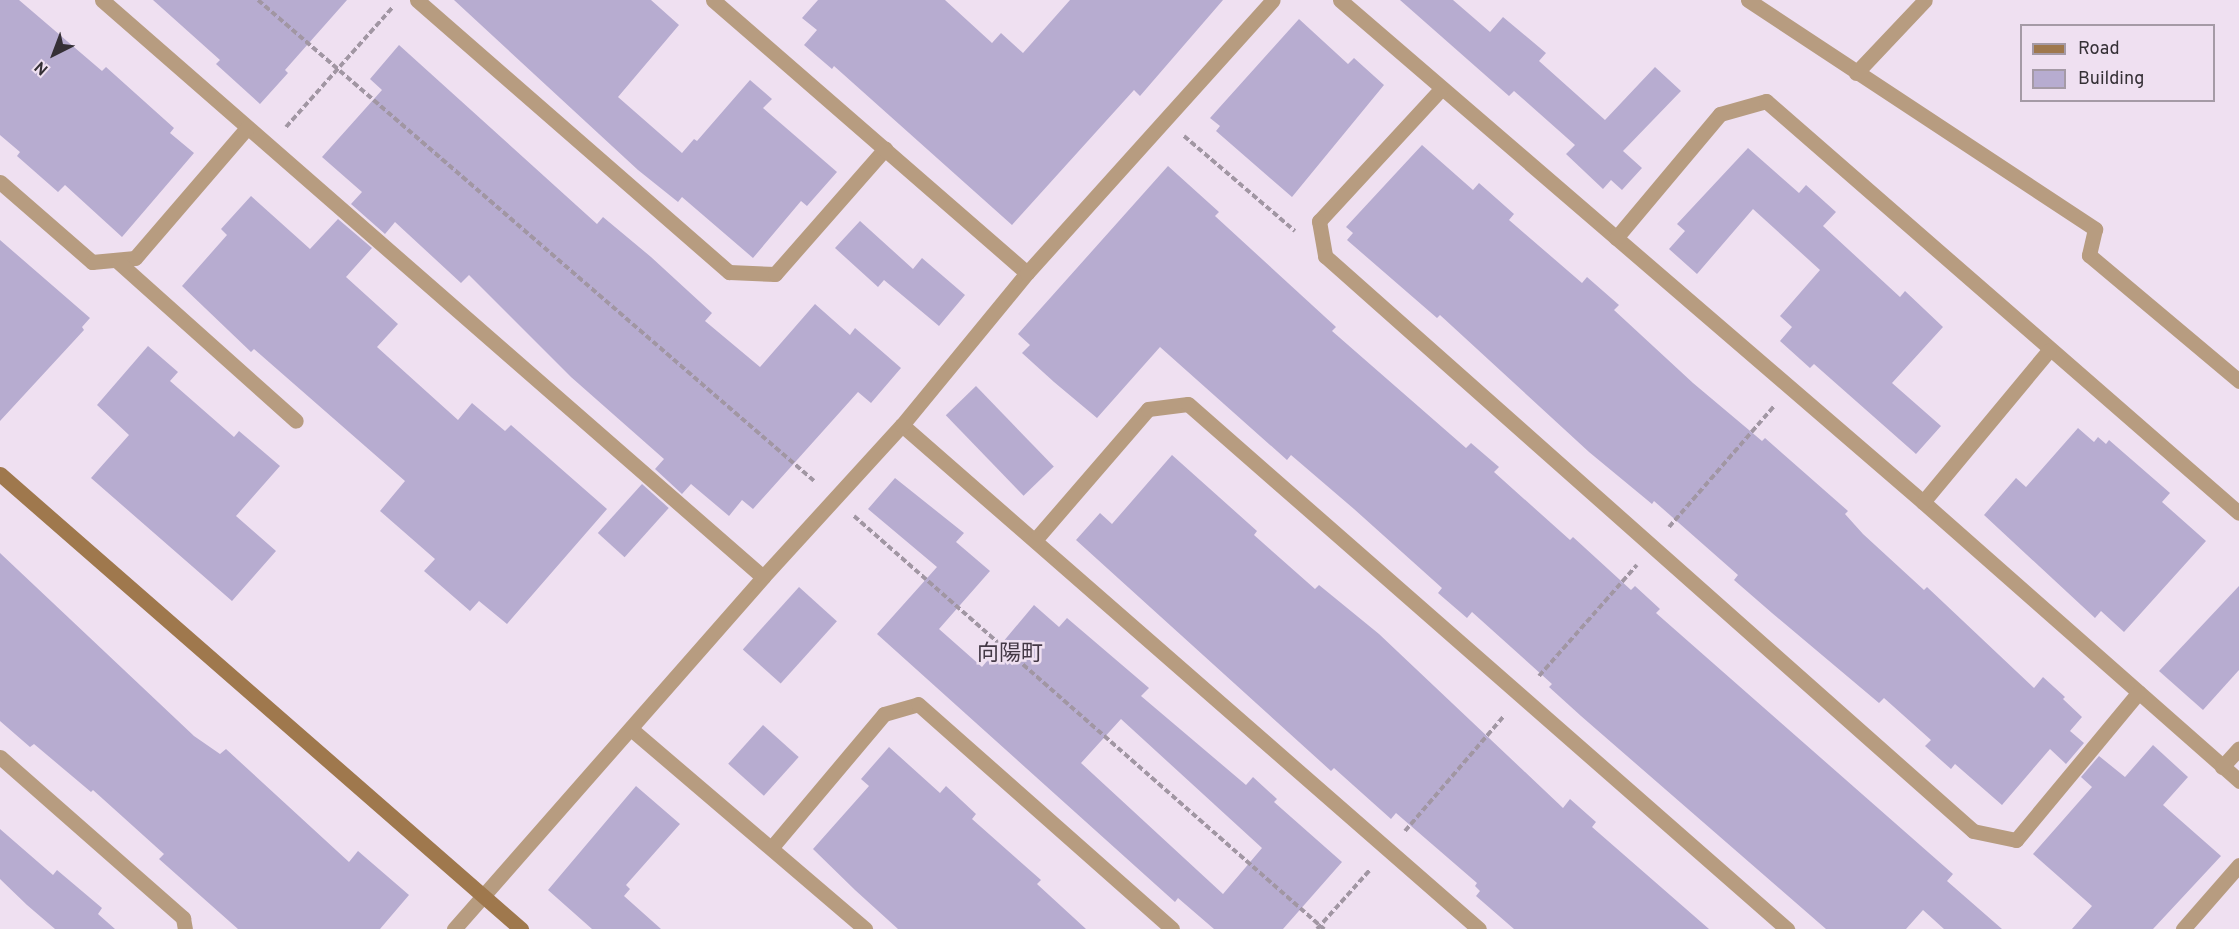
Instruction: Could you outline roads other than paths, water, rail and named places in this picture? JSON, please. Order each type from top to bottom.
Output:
[{"type":"street","points":[[102,0],[763,577]]},
{"type":"street","points":[[417,0],[729,272],[775,274],[885,148]]},
{"type":"street","points":[[713,0],[1027,273]]},
{"type":"street","points":[[454,929],[763,577],[902,425],[1027,273],[1273,0]]},
{"type":"street","points":[[1340,0],[1923,502],[2239,781]]},
{"type":"street","points":[[1748,0],[2095,229],[2089,255],[2236,375]]},
{"type":"street","points":[[1856,73],[1925,0]]},
{"type":"street","points":[[1441,89],[1319,221],[1325,256],[1654,545],[1973,831],[2016,840],[2139,692]]},
{"type":"street","points":[[1616,238],[1720,114],[1766,101],[2049,350],[2239,513]]},
{"type":"street","points":[[0,182],[92,262],[135,258],[247,128]]},
{"type":"street","points":[[116,260],[296,421]]},
{"type":"street","points":[[1923,502],[2049,350]]},
{"type":"street","points":[[1035,540],[1148,409],[1188,404],[1787,929]]},
{"type":"street","points":[[902,425],[1479,929]]},
{"type":"street","points":[[0,474],[521,929]]},
{"type":"street","points":[[772,847],[884,714],[918,704],[1172,929]]},
{"type":"street","points":[[631,729],[772,847],[865,929]]},
{"type":"street","points":[[2222,767],[2239,748]]},
{"type":"street","points":[[0,757],[183,918],[185,929]]},
{"type":"street","points":[[2183,929],[2239,865]]},
{"type":"district","name":"向陽町","points":[[1010,655]]}]
